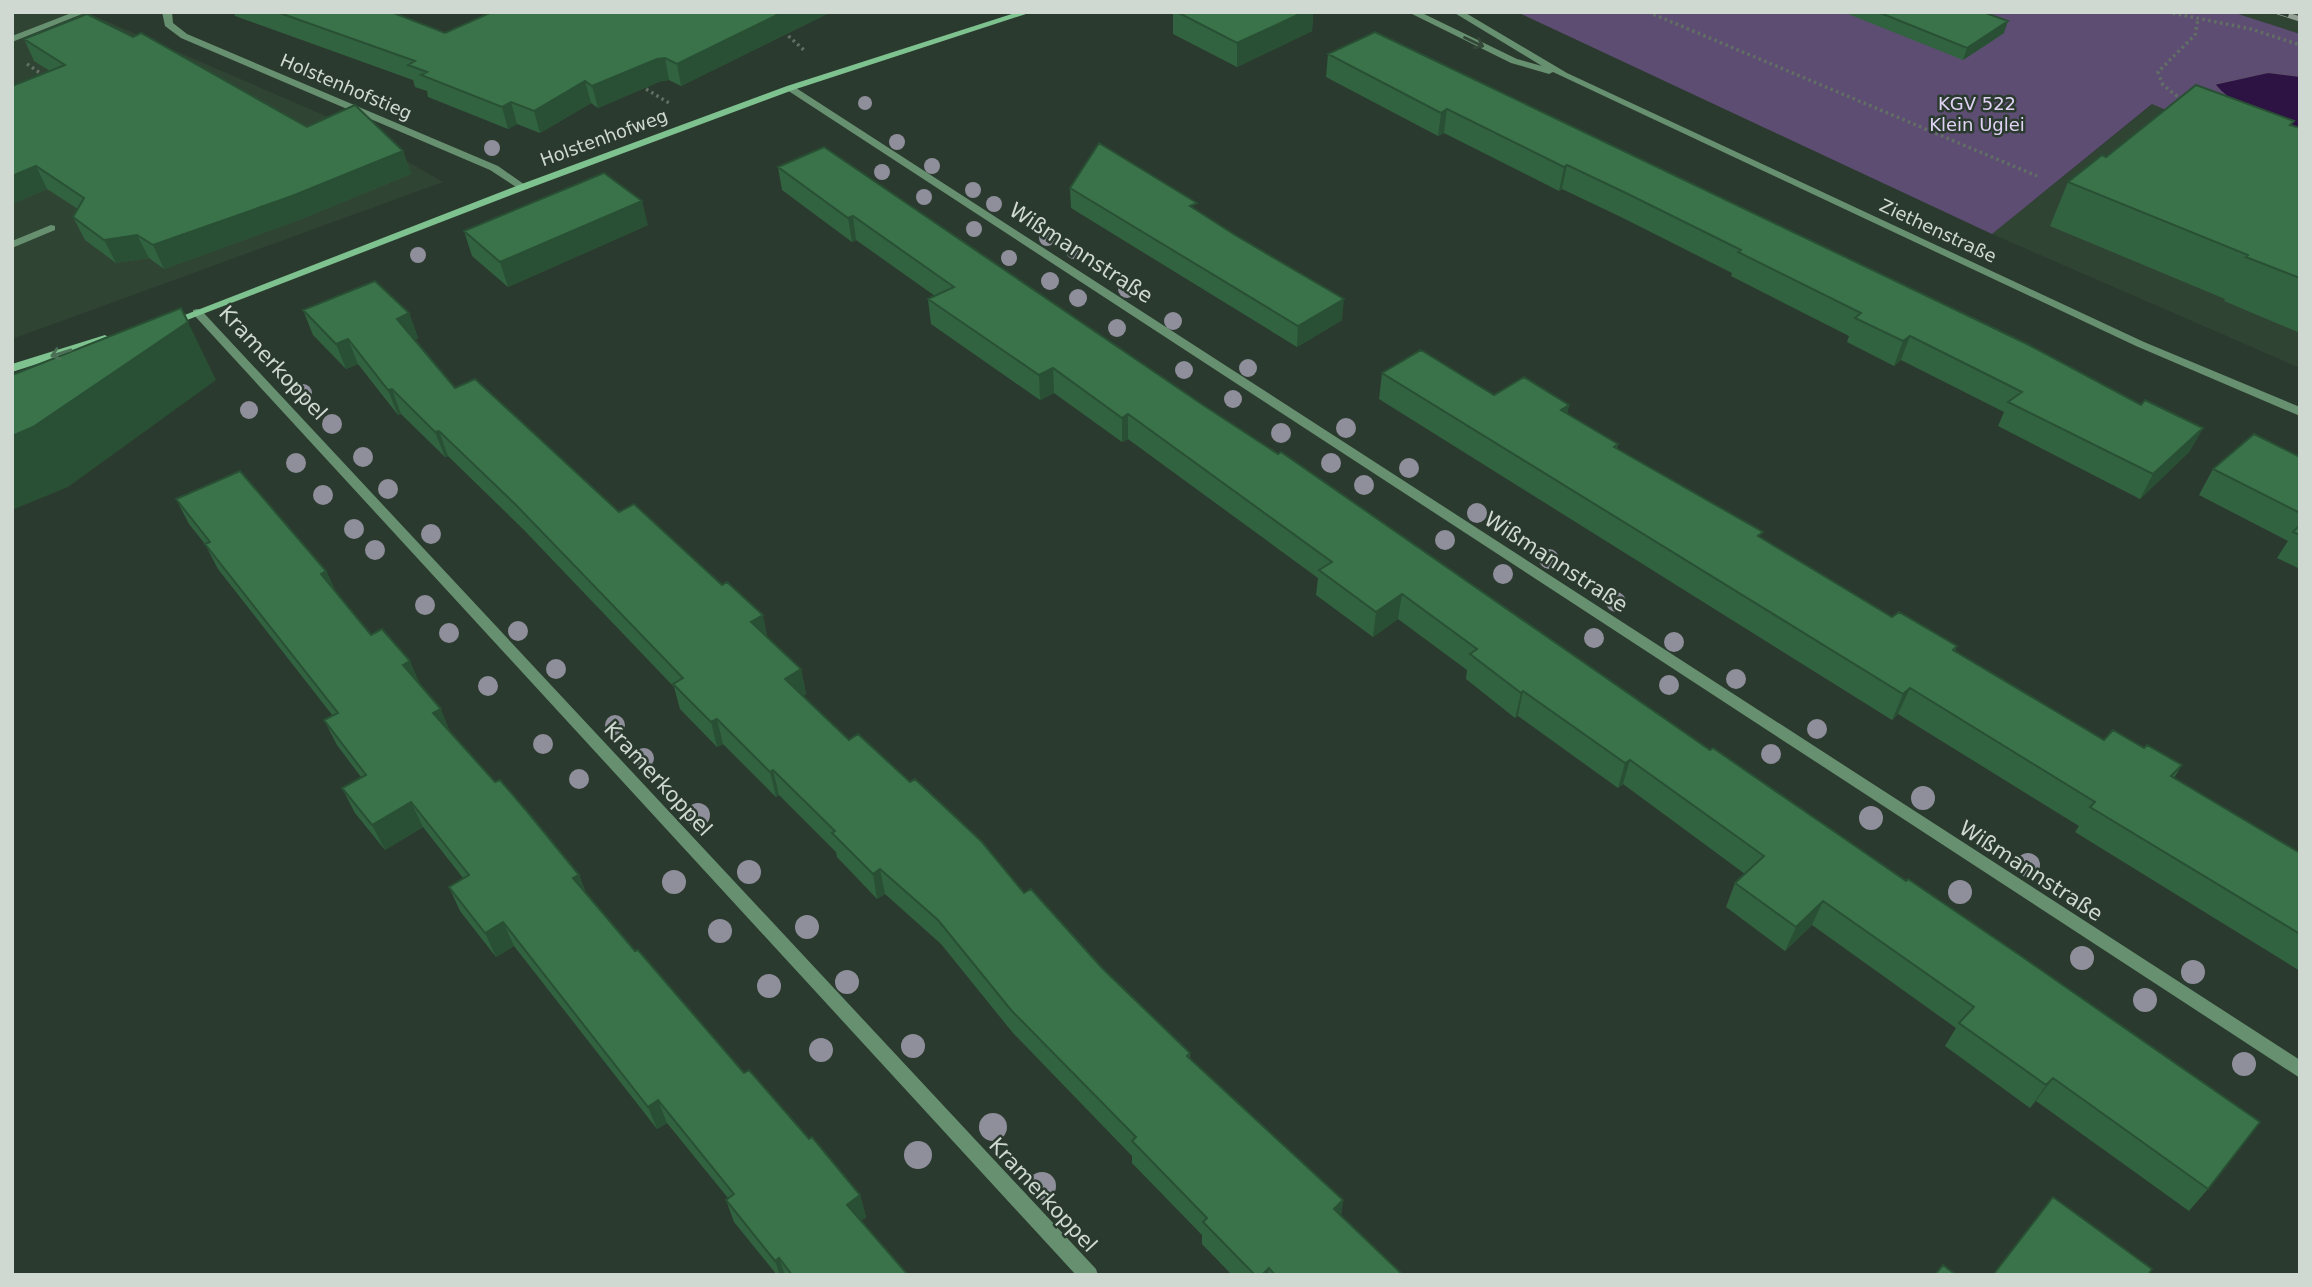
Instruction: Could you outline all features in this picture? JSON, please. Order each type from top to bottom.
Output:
[{"type":"main road","name":"Holstenhofweg","points":[[159,326],[790,88],[1028,12]]},
{"type":"main road","points":[[12,368],[118,336]]},
{"type":"main road","points":[[99,355],[111,350]]},
{"type":"street","points":[[12,39],[83,12]]},
{"type":"street","name":"Holstenhofstieg","points":[[167,12],[168,24],[184,36],[494,167],[523,187]]},
{"type":"street","name":"Ziethenstraße","points":[[1412,12],[1514,61],[1564,75]]},
{"type":"street","name":"Ziethenstraße","points":[[1457,12],[1564,75],[2140,344],[2300,412]]},
{"type":"street","name":"Wißmannstraße","points":[[790,88],[2300,1070]]},
{"type":"street","points":[[12,246],[51,228]]},
{"type":"street","name":"Kramerkoppel","points":[[197,312],[1089,1275]]},
{"type":"path","points":[[1648,12],[2037,176]]},
{"type":"path","points":[[2167,12],[2251,29],[2300,45]]},
{"type":"path","points":[[2191,105],[2163,85],[2158,72],[2195,35],[2198,19]]},
{"type":"path","points":[[778,29],[802,49]]},
{"type":"path","points":[[20,61],[55,83]]},
{"type":"path","points":[[633,82],[663,99]]},
{"type":"shaded area","points":[[12,12],[85,12],[335,120],[443,182],[12,339]]},
{"type":"shaded area","points":[[2232,12],[2300,12],[2300,34]]},
{"type":"shaded area","points":[[2268,72],[2300,76],[2300,132],[2242,107],[2214,84]]},
{"type":"shaded area","points":[[2153,104],[2300,167],[2300,368],[1992,234]]},
{"type":"green space","name":"KGV 522 Klein Uglei","points":[[1517,12],[2232,12],[2300,34],[2300,76],[2268,72],[2269,120],[2300,167],[2152,104],[1992,234]]},
{"type":"building","points":[[277,12],[391,12],[445,33],[492,12],[783,12],[677,64],[665,58],[657,59],[592,86],[585,81],[534,111],[511,102],[502,107],[421,75],[427,72],[408,65],[415,61]]},
{"type":"building","points":[[1177,12],[1304,12],[1237,43]]},
{"type":"building","points":[[1878,12],[1983,12],[2008,21],[1967,48]]},
{"type":"building","points":[[87,14],[133,37],[141,33],[307,127],[355,105],[403,151],[292,196],[153,245],[137,235],[104,240],[73,217],[84,198],[36,166],[12,176],[12,86],[65,65],[24,39]]},
{"type":"building","points":[[1375,32],[2027,344],[2141,405],[2145,400],[2203,428],[2153,474],[2008,402],[2022,392],[1910,336],[1903,341],[1855,318],[1861,313],[1738,252],[1741,250],[1447,109],[1441,113],[1328,54]]},
{"type":"building","points":[[2196,85],[2294,121],[2290,125],[2300,128],[2300,278],[2068,182],[2102,155],[2106,157]]},
{"type":"building","points":[[1099,143],[1197,203],[1190,206],[1235,235],[1344,299],[1298,326],[1070,188]]},
{"type":"building","points":[[824,147],[1203,405],[1278,454],[1281,452],[1710,750],[1713,748],[1906,881],[1908,879],[2260,1122],[2208,1189],[2053,1078],[2046,1085],[1959,1023],[1974,1007],[1823,901],[1796,927],[1735,883],[1764,856],[1630,760],[1625,763],[1523,691],[1521,693],[1470,654],[1477,649],[1402,594],[1376,612],[1319,570],[1332,562],[1128,414],[1122,418],[1053,368],[1039,375],[928,299],[954,287],[853,216],[848,218],[778,167]]},
{"type":"building","points":[[604,173],[642,201],[500,262],[464,231]]},
{"type":"building","points":[[375,281],[409,313],[397,319],[455,388],[475,379],[619,512],[634,504],[722,585],[727,582],[763,615],[751,622],[801,669],[785,679],[849,740],[858,734],[910,782],[915,779],[982,842],[1024,893],[1031,889],[1102,968],[1190,1053],[1187,1056],[1343,1200],[1334,1209],[1403,1275],[1275,1275],[1269,1268],[1262,1275],[1255,1275],[1203,1222],[1207,1218],[1132,1141],[1136,1137],[1011,1010],[938,920],[880,869],[873,874],[832,833],[835,831],[773,770],[770,772],[717,719],[711,722],[673,684],[683,678],[515,504],[439,431],[435,432],[392,389],[388,390],[348,339],[336,344],[303,310]]},
{"type":"building","points":[[181,308],[188,322],[33,427],[12,436],[12,375]]},
{"type":"building","points":[[1421,350],[1494,395],[1524,377],[1569,405],[1561,410],[1618,444],[1614,447],[1763,532],[1758,536],[1892,617],[1899,612],[1957,646],[1953,650],[2104,740],[2113,730],[2182,765],[2171,776],[2300,853],[2300,934],[2090,807],[2095,802],[1910,688],[1903,694],[1382,373]]},
{"type":"building","points":[[2254,434],[2300,457],[2300,513],[2213,469]]},
{"type":"building","points":[[240,471],[326,571],[321,574],[371,635],[382,629],[410,661],[403,665],[441,709],[433,713],[495,782],[500,780],[530,815],[579,875],[573,878],[635,951],[638,950],[744,1073],[749,1070],[809,1139],[812,1137],[860,1195],[847,1205],[908,1275],[792,1275],[779,1258],[775,1261],[726,1200],[734,1194],[658,1100],[648,1107],[503,922],[485,933],[449,887],[469,875],[411,802],[372,825],[342,788],[366,775],[324,720],[338,713],[205,544],[210,542],[176,499]]},
{"type":"building","points":[[2300,525],[2300,535],[2293,532]]},
{"type":"building","points":[[2053,1197],[2152,1269],[2148,1275],[1993,1275]]},
{"type":"building","points":[[1943,1265],[1956,1275],[1935,1275]]},
{"type":"railway","points":[[2278,12],[2300,19]]}]
